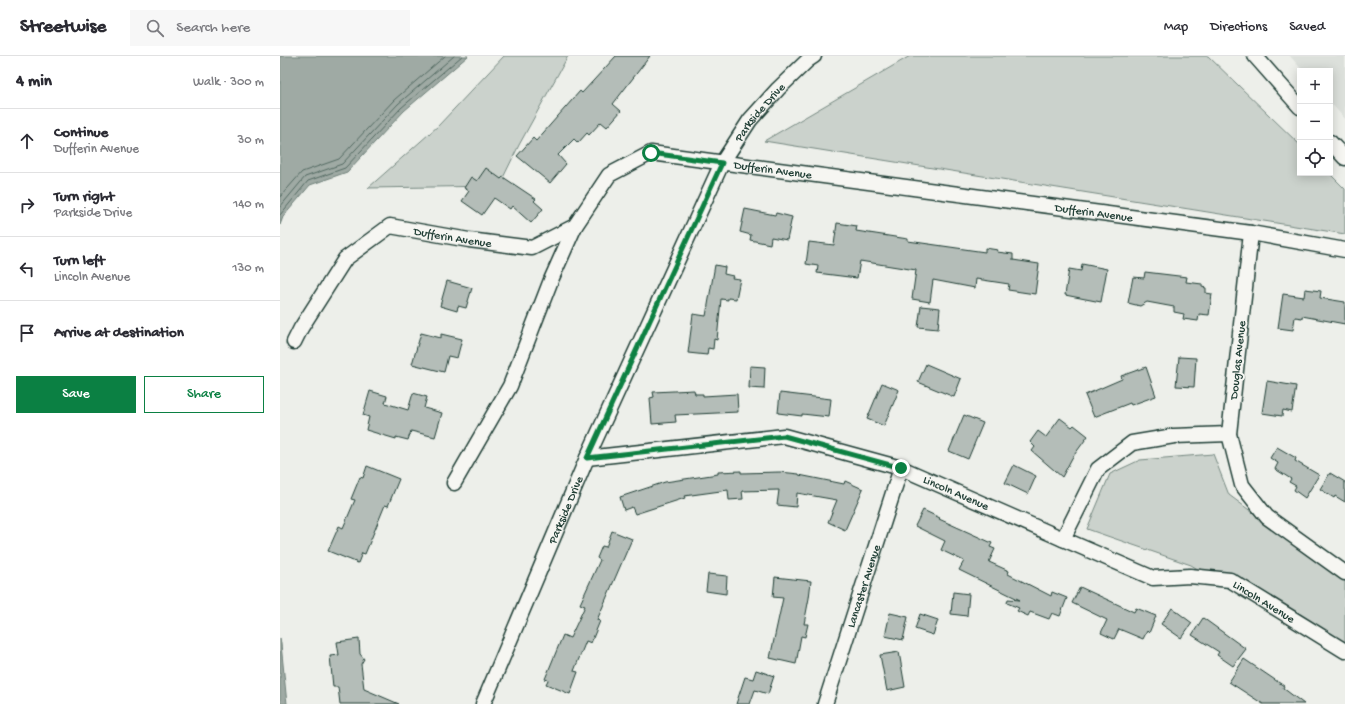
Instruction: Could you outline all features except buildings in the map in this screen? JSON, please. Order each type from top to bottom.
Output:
[{"type":"street","name":"Parkside Drive","points":[[484,704],[587,458],[722,163],[750,120],[778,88],[814,56]]},
{"type":"street","points":[[1255,56],[1297,105]]},
{"type":"street","points":[[1333,145],[1345,158]]},
{"type":"street","name":"Dufferin Avenue","points":[[294,342],[301,328],[345,259],[390,226],[469,240],[532,248],[575,226],[609,175],[651,153],[1252,233],[1345,250]]},
{"type":"street","points":[[454,483],[510,386],[551,280],[575,226]]},
{"type":"street","name":"Douglas Avenue","points":[[1252,233],[1229,434],[1242,485],[1267,517],[1345,573]]},
{"type":"street","points":[[1063,539],[1098,469],[1132,443],[1174,436],[1229,434]]},
{"type":"street","name":"Lincoln Avenue","points":[[587,458],[784,436],[901,468],[1153,578],[1190,576],[1230,580],[1345,651]]},
{"type":"street","name":"Lancaster Avenue","points":[[825,704],[901,468]]},
{"type":"shaded area","points":[[504,56],[568,56],[519,145],[499,186],[368,188],[438,126]]},
{"type":"shaded area","points":[[910,56],[1208,56],[1297,142],[1297,176],[1332,176],[1345,189],[1345,234],[764,141]]},
{"type":"shaded area","points":[[1290,56],[1345,56],[1345,119],[1333,105],[1333,68],[1300,68]]},
{"type":"shaded area","points":[[1213,454],[1229,495],[1345,581],[1345,657],[1191,565],[1087,529],[1110,474],[1140,460]]},
{"type":"water","points":[[280,56],[468,56],[404,111],[347,172],[310,185],[283,217],[280,225]]},
{"type":"water","points":[[280,638],[281,644],[287,704],[280,704]]},
{"type":"route","points":[[651,153],[722,163],[587,458],[784,436],[901,468]]}]
